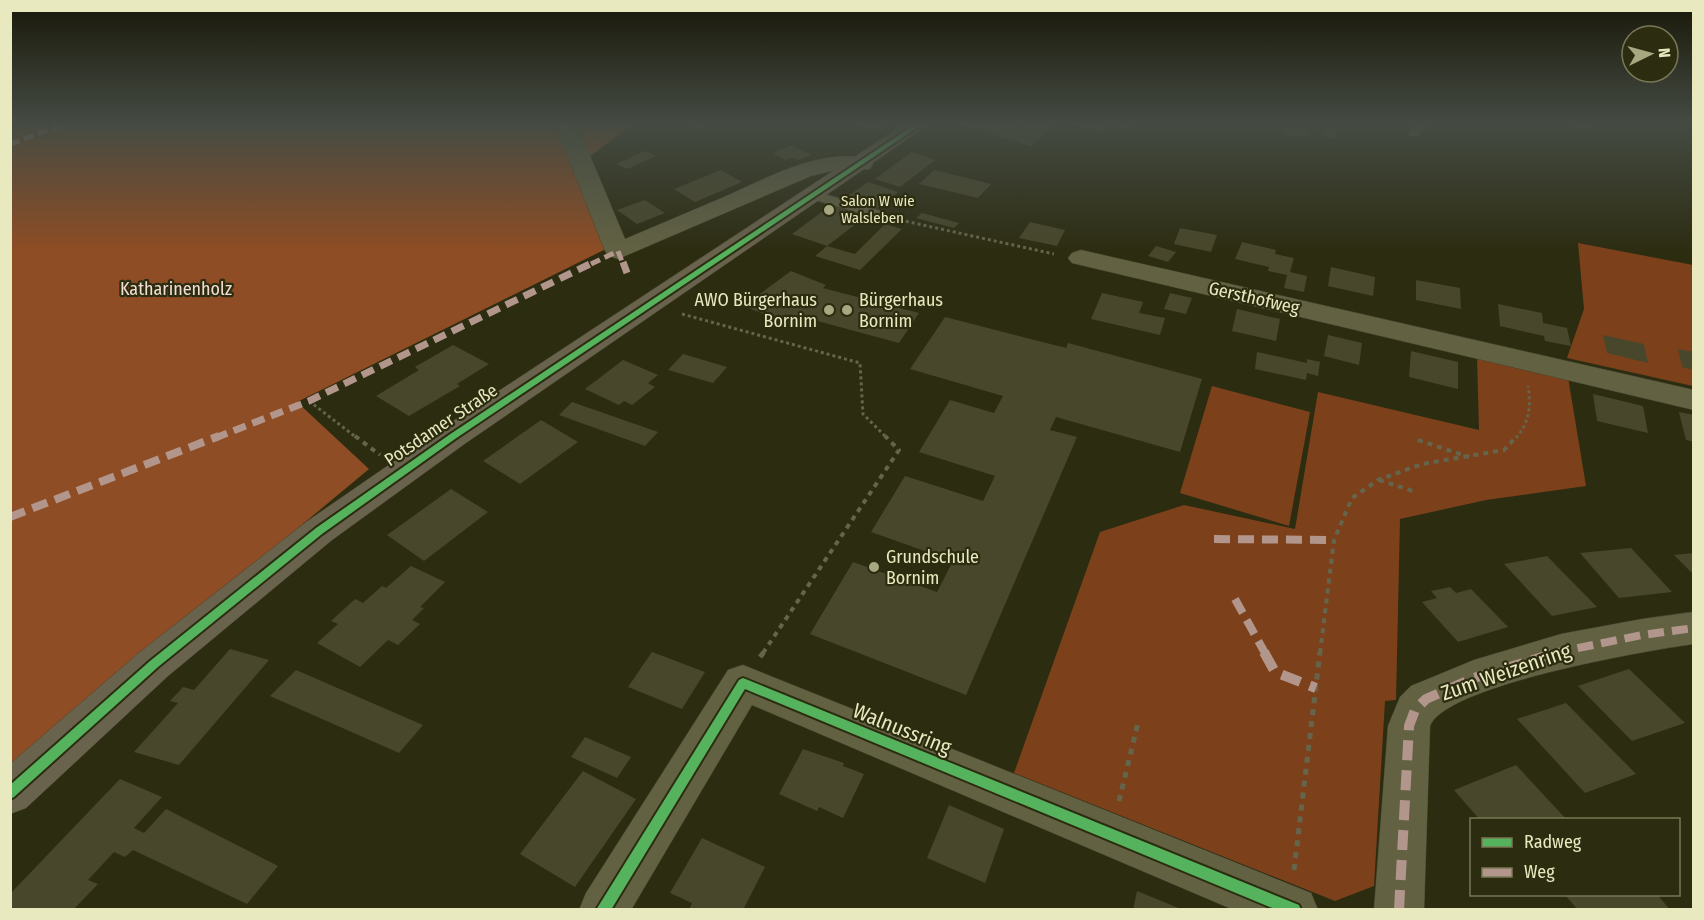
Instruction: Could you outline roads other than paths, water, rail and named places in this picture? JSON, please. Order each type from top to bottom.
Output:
[{"type":"main road","name":"Potsdamer Straße","points":[[10,793],[154,664],[267,570],[401,471],[859,166]]},
{"type":"street","points":[[583,166],[618,251],[803,171],[823,166]]},
{"type":"street","name":"Gersthofweg","points":[[1081,258],[1694,400]]},
{"type":"street","name":"Zum Weizenring","points":[[1399,909],[1409,726],[1415,710],[1426,699],[1474,678],[1561,651],[1642,635],[1694,628]]},
{"type":"street","name":"Walnussring","points":[[603,909],[743,683],[1292,908]]},
{"type":"lane","points":[[814,195],[879,215]]},
{"type":"place","name":"Salon W wie Walsleben","points":[[829,210]]},
{"type":"place","name":"AWO Bürgerhaus Bornim","points":[[829,310]]},
{"type":"place","name":"Bürgerhaus Bornim","points":[[847,310]]},
{"type":"place","name":"Grundschule Bornim","points":[[874,567]]},
{"type":"park label","name":"Katharinenholz","points":[[176,289]]}]
